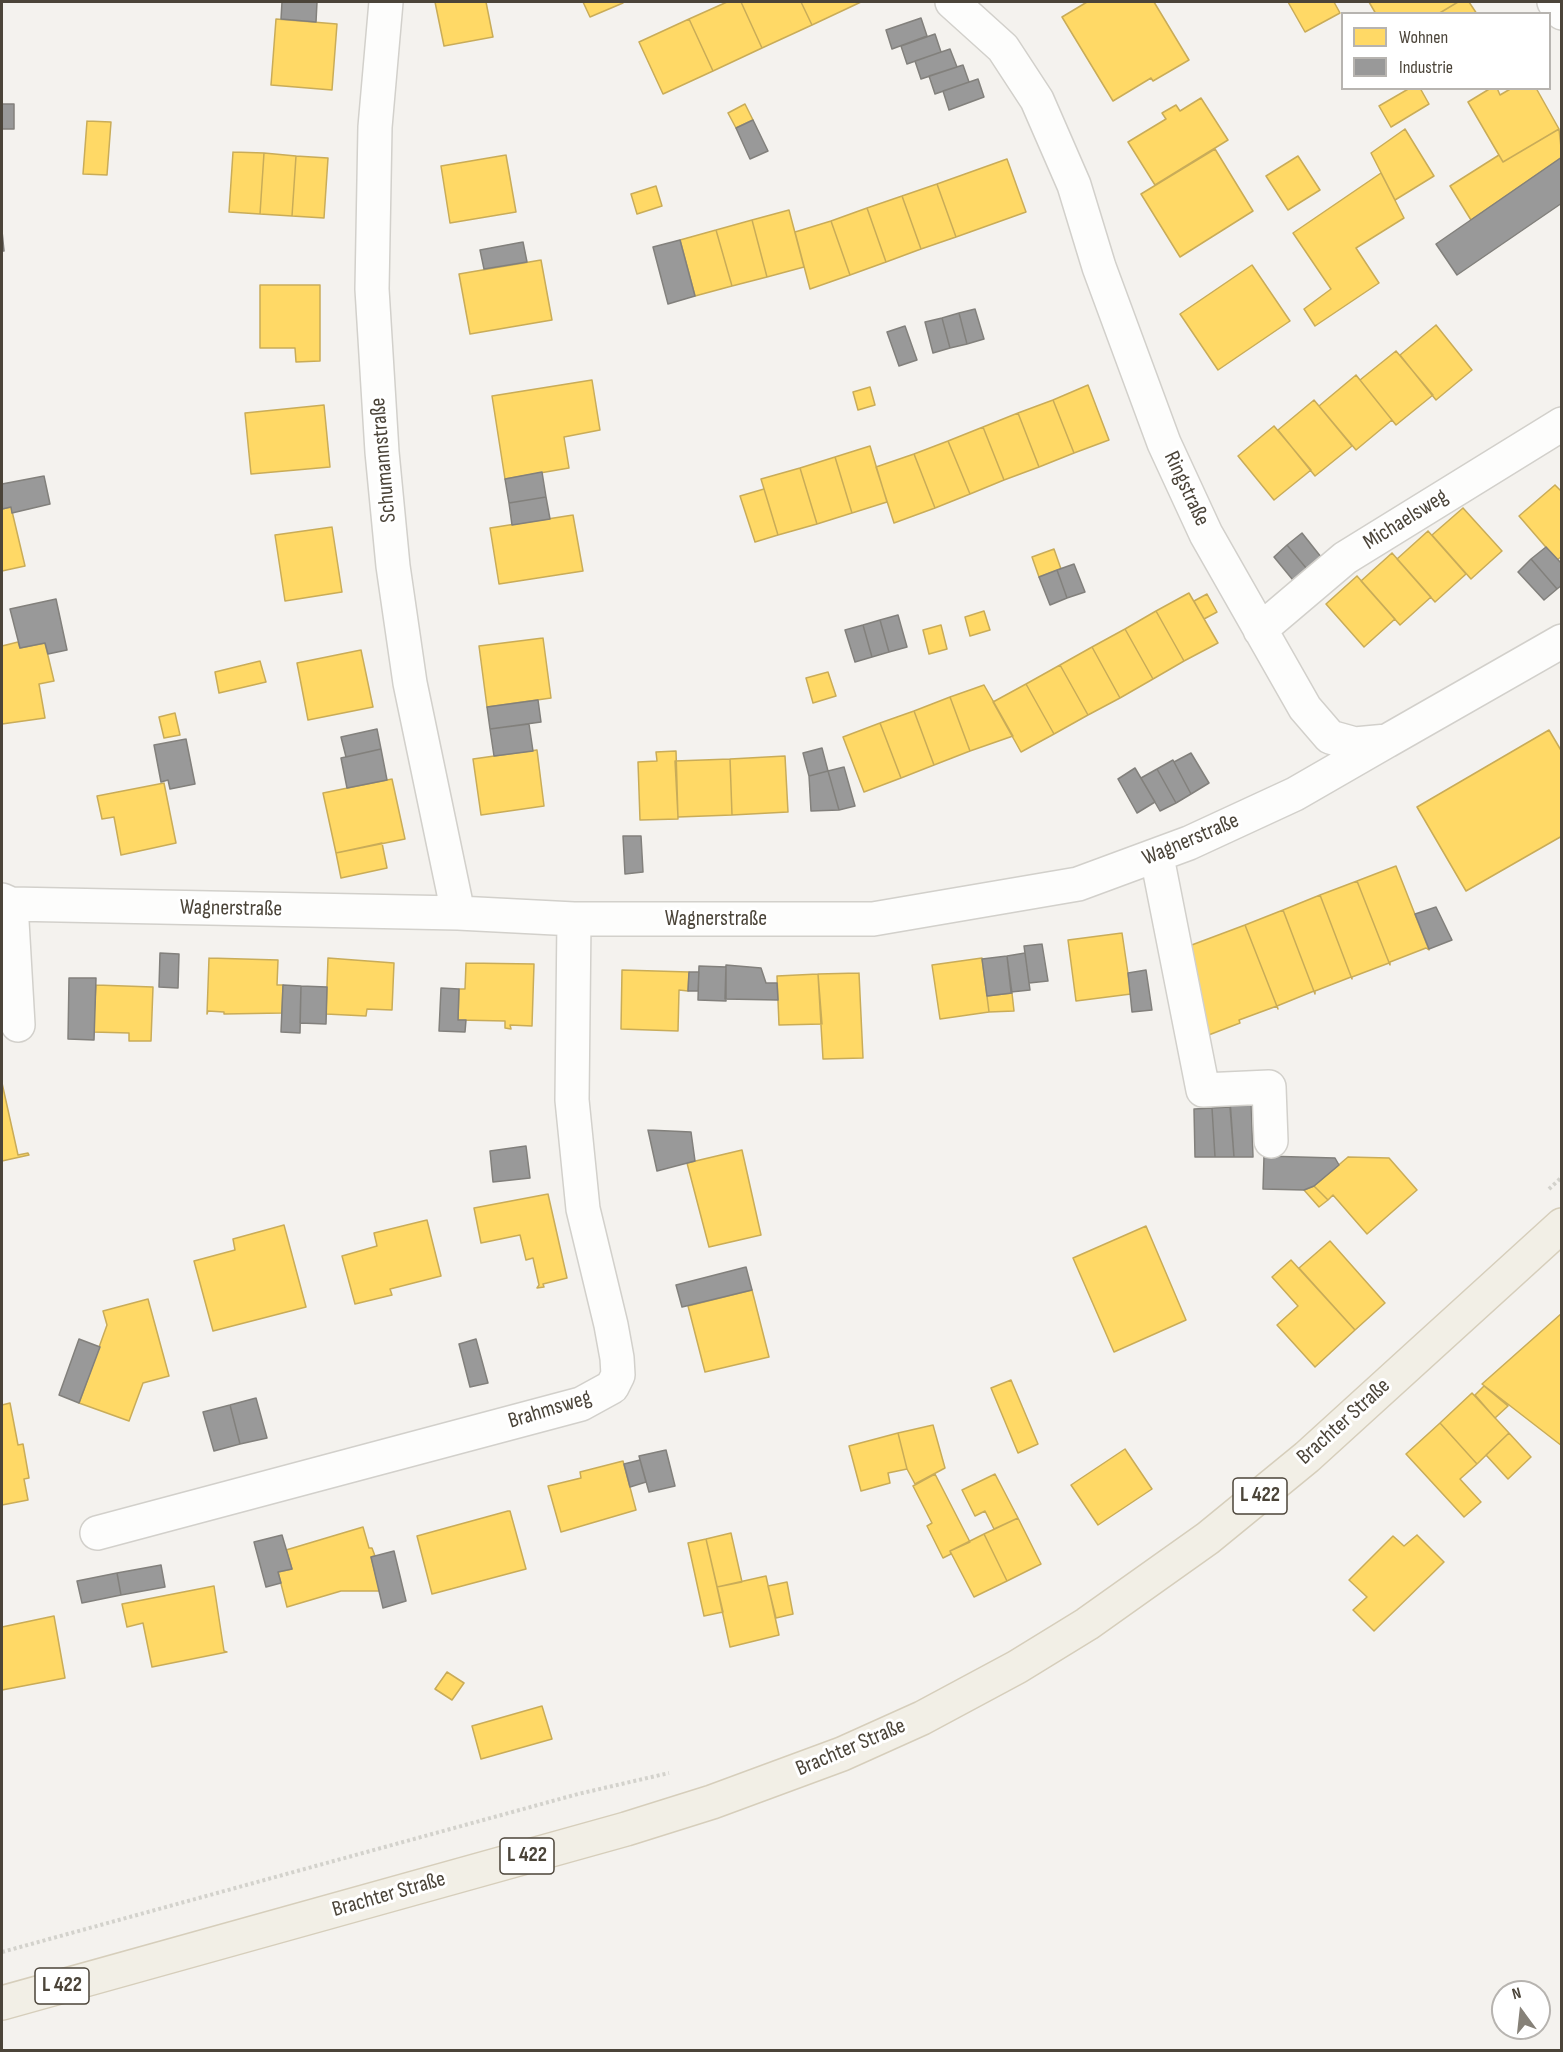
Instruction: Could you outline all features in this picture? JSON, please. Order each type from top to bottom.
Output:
[{"type":"main road","name":"Brachter Straße","points":[[2,2003],[712,1802],[832,1758],[922,1718],[1017,1667],[1087,1624],[1208,1538],[1307,1457],[1562,1225]]},
{"type":"street","name":"Schumannstraße","points":[[386,2],[375,126],[372,289],[382,452],[393,567],[410,683],[458,914]]},
{"type":"street","name":"Ringstraße","points":[[952,2],[1003,48],[1037,100],[1074,184],[1099,267],[1164,442],[1206,534],[1305,708],[1330,737],[1355,744],[1387,741],[1562,641]]},
{"type":"street","points":[[1554,2],[1562,13]]},
{"type":"street","name":"Michaelsweg","points":[[1260,630],[1345,558],[1562,424]]},
{"type":"street","name":"Wagnerstraße","points":[[18,1025],[6,902],[574,919],[873,919],[1078,884],[1157,856],[1295,794],[1387,741]]},
{"type":"street","points":[[1157,856],[1203,1090],[1269,1087],[1271,1141]]},
{"type":"street","name":"Brahmsweg","points":[[97,1533],[581,1404],[594,1400],[612,1387],[618,1375],[617,1358],[583,1209],[572,1100],[574,919]]},
{"type":"path","points":[[1545,1192],[1562,1177]]},
{"type":"path","points":[[2,1952],[578,1794],[678,1770]]},
{"type":"building: Wohnen","points":[[435,2],[486,2],[493,37],[444,46]]},
{"type":"building: Wohnen","points":[[583,2],[622,2],[623,3],[590,17]]},
{"type":"building: Wohnen","points":[[727,2],[741,2],[762,48],[713,71],[689,19]]},
{"type":"building: Wohnen","points":[[741,2],[801,2],[812,25],[762,48]]},
{"type":"building: Wohnen","points":[[801,2],[861,2],[812,25]]},
{"type":"building: Wohnen","points":[[1087,2],[1154,2],[1189,60],[1153,81],[1151,78],[1113,101],[1062,17]]},
{"type":"building: Wohnen","points":[[1288,2],[1334,2],[1340,13],[1305,32]]},
{"type":"building: Wohnen","points":[[1369,2],[1458,2],[1441,12],[1375,12]]},
{"type":"building: Wohnen","points":[[1458,2],[1469,2],[1476,12],[1441,12]]},
{"type":"building: Wohnen","points":[[276,19],[337,24],[332,90],[271,85]]},
{"type":"building: Wohnen","points":[[689,19],[713,71],[663,94],[639,42]]},
{"type":"building: Wohnen","points":[[1407,90],[1421,90],[1429,104],[1391,127],[1379,106]]},
{"type":"building: Wohnen","points":[[1488,90],[1498,90],[1500,95],[1509,90],[1537,90],[1559,129],[1503,162],[1468,102]]},
{"type":"building: Wohnen","points":[[1201,98],[1228,140],[1155,185],[1128,142],[1166,119],[1162,113],[1176,105],[1180,111]]},
{"type":"building: Wohnen","points":[[745,104],[753,120],[736,128],[728,113]]},
{"type":"building: Wohnen","points":[[87,121],[111,122],[107,175],[83,174]]},
{"type":"building: Wohnen","points":[[1405,129],[1434,176],[1395,200],[1371,153]]},
{"type":"building: Wohnen","points":[[1559,129],[1562,157],[1471,220],[1450,186],[1499,155],[1503,162]]},
{"type":"building: Wohnen","points":[[1215,149],[1253,211],[1180,257],[1141,194]]},
{"type":"building: Wohnen","points":[[233,152],[264,153],[260,214],[229,212]]},
{"type":"building: Wohnen","points":[[264,153],[296,156],[292,216],[260,214]]},
{"type":"building: Wohnen","points":[[506,155],[516,212],[450,223],[441,166]]},
{"type":"building: Wohnen","points":[[296,156],[328,158],[324,218],[292,216]]},
{"type":"building: Wohnen","points":[[1298,156],[1320,190],[1288,210],[1266,176]]},
{"type":"building: Wohnen","points":[[1007,159],[1026,212],[956,237],[937,184]]},
{"type":"building: Wohnen","points":[[1381,173],[1404,218],[1356,248],[1379,283],[1315,326],[1304,309],[1331,289],[1293,233]]},
{"type":"building: Wohnen","points":[[937,184],[956,237],[921,249],[902,196]]},
{"type":"building: Wohnen","points":[[656,186],[662,206],[637,214],[631,194]]},
{"type":"building: Wohnen","points":[[902,196],[921,249],[886,262],[867,208]]},
{"type":"building: Wohnen","points":[[867,208],[886,262],[850,275],[831,221]]},
{"type":"building: Wohnen","points":[[789,210],[804,267],[767,277],[752,220]]},
{"type":"building: Wohnen","points":[[752,220],[767,277],[732,286],[716,230]]},
{"type":"building: Wohnen","points":[[831,221],[850,275],[810,289],[795,232]]},
{"type":"building: Wohnen","points":[[716,230],[732,286],[695,296],[680,240]]},
{"type":"building: Wohnen","points":[[541,260],[552,320],[470,334],[459,274]]},
{"type":"building: Wohnen","points":[[1252,265],[1290,321],[1218,370],[1180,314]]},
{"type":"building: Wohnen","points":[[260,285],[320,285],[320,361],[296,362],[295,348],[260,348]]},
{"type":"building: Wohnen","points":[[1436,325],[1472,370],[1436,400],[1400,355]]},
{"type":"building: Wohnen","points":[[1396,351],[1433,395],[1396,425],[1360,380]]},
{"type":"building: Wohnen","points":[[1356,375],[1392,420],[1356,450],[1319,406]]},
{"type":"building: Wohnen","points":[[592,380],[600,430],[564,437],[569,468],[505,479],[492,396]]},
{"type":"building: Wohnen","points":[[1088,385],[1109,440],[1074,453],[1053,400]]},
{"type":"building: Wohnen","points":[[870,387],[875,405],[858,410],[853,392]]},
{"type":"building: Wohnen","points":[[1053,400],[1074,453],[1039,467],[1018,413]]},
{"type":"building: Wohnen","points":[[1314,400],[1352,446],[1315,476],[1278,430]]},
{"type":"building: Wohnen","points":[[324,405],[330,467],[251,474],[245,413]]},
{"type":"building: Wohnen","points":[[1018,413],[1039,467],[1004,480],[983,427]]},
{"type":"building: Wohnen","points":[[1274,426],[1311,470],[1274,500],[1238,456]]},
{"type":"building: Wohnen","points":[[983,427],[1004,480],[970,494],[948,441]]},
{"type":"building: Wohnen","points":[[948,441],[970,494],[935,508],[914,454]]},
{"type":"building: Wohnen","points":[[870,446],[887,502],[852,513],[835,457]]},
{"type":"building: Wohnen","points":[[914,454],[935,508],[894,523],[876,467]]},
{"type":"building: Wohnen","points":[[835,457],[852,513],[817,524],[800,468]]},
{"type":"building: Wohnen","points":[[800,468],[817,524],[778,535],[761,479]]},
{"type":"building: Wohnen","points":[[1555,485],[1562,492],[1562,556],[1557,560],[1519,516]]},
{"type":"building: Wohnen","points":[[764,489],[778,535],[755,542],[740,496]]},
{"type":"building: Wohnen","points":[[11,507],[25,566],[2,571],[2,509]]},
{"type":"building: Wohnen","points":[[1463,508],[1502,551],[1471,579],[1432,535]]},
{"type":"building: Wohnen","points":[[573,515],[583,571],[499,584],[490,528]]},
{"type":"building: Wohnen","points":[[332,527],[342,592],[285,601],[275,535]]},
{"type":"building: Wohnen","points":[[1428,531],[1466,574],[1435,602],[1397,559]]},
{"type":"building: Wohnen","points":[[1054,549],[1061,569],[1039,577],[1032,557]]},
{"type":"building: Wohnen","points":[[1392,553],[1431,597],[1400,625],[1361,581]]},
{"type":"building: Wohnen","points":[[1357,576],[1395,619],[1364,647],[1326,604]]},
{"type":"building: Wohnen","points":[[1189,593],[1218,643],[1184,661],[1156,611]]},
{"type":"building: Wohnen","points":[[1207,594],[1217,612],[1204,619],[1194,601]]},
{"type":"building: Wohnen","points":[[984,611],[990,630],[970,636],[965,617]]},
{"type":"building: Wohnen","points":[[1156,611],[1184,661],[1153,679],[1125,629]]},
{"type":"building: Wohnen","points":[[941,625],[947,649],[929,654],[923,630]]},
{"type":"building: Wohnen","points":[[1125,629],[1153,679],[1120,698],[1092,647]]},
{"type":"building: Wohnen","points":[[543,638],[551,698],[487,707],[479,646]]},
{"type":"building: Wohnen","points":[[18,642],[20,648],[45,643],[54,681],[39,684],[45,718],[2,724],[2,646]]},
{"type":"building: Wohnen","points":[[1092,647],[1120,698],[1088,715],[1060,665]]},
{"type":"building: Wohnen","points":[[361,650],[373,707],[308,720],[297,663]]},
{"type":"building: Wohnen","points":[[260,661],[266,682],[219,693],[215,672]]},
{"type":"building: Wohnen","points":[[1060,665],[1088,715],[1054,734],[1026,684]]},
{"type":"building: Wohnen","points":[[828,672],[836,696],[813,703],[806,678]]},
{"type":"building: Wohnen","points":[[1026,684],[1054,734],[1021,752],[993,702]]},
{"type":"building: Wohnen","points":[[984,685],[1013,736],[970,751],[950,697]]},
{"type":"building: Wohnen","points":[[950,697],[970,751],[934,765],[914,711]]},
{"type":"building: Wohnen","points":[[914,711],[934,765],[901,778],[880,723]]},
{"type":"building: Wohnen","points":[[175,713],[180,735],[164,738],[159,717]]},
{"type":"building: Wohnen","points":[[880,723],[901,778],[864,792],[843,737]]},
{"type":"building: Wohnen","points":[[1549,730],[1562,752],[1562,836],[1466,891],[1417,807]]},
{"type":"building: Wohnen","points":[[537,750],[544,806],[481,815],[473,759]]},
{"type":"building: Wohnen","points":[[676,751],[678,819],[640,820],[638,762],[657,761],[656,752]]},
{"type":"building: Wohnen","points":[[785,756],[788,812],[732,815],[730,759]]},
{"type":"building: Wohnen","points":[[730,759],[732,815],[678,817],[675,761]]},
{"type":"building: Wohnen","points":[[392,779],[405,839],[336,853],[323,793]]},
{"type":"building: Wohnen","points":[[164,783],[176,843],[121,855],[114,817],[102,819],[97,796]]},
{"type":"building: Wohnen","points":[[382,843],[387,868],[341,878],[336,853]]},
{"type":"building: Wohnen","points":[[1396,866],[1429,950],[1426,948],[1390,962],[1390,965],[1357,881]]},
{"type":"building: Wohnen","points":[[1357,881],[1390,965],[1389,963],[1352,977],[1352,979],[1320,895]]},
{"type":"building: Wohnen","points":[[1320,895],[1352,979],[1351,977],[1315,991],[1315,994],[1283,910]]},
{"type":"building: Wohnen","points":[[1283,910],[1314,991],[1277,1006],[1278,1009],[1245,925]]},
{"type":"building: Wohnen","points":[[1245,925],[1277,1006],[1239,1020],[1240,1023],[1206,1036],[1181,949]]},
{"type":"building: Wohnen","points":[[1122,933],[1131,994],[1076,1001],[1068,940]]},
{"type":"building: Wohnen","points":[[209,958],[278,960],[277,985],[283,985],[282,1013],[224,1014],[224,1012],[208,1011],[207,1014]]},
{"type":"building: Wohnen","points":[[328,958],[394,963],[392,1010],[367,1009],[366,1016],[326,1014]]},
{"type":"building: Wohnen","points":[[982,958],[989,1012],[940,1019],[932,965]]},
{"type":"building: Wohnen","points":[[466,963],[534,964],[532,1026],[510,1025],[511,1029],[505,1028],[505,1021],[458,1020],[459,989],[465,989]]},
{"type":"building: Wohnen","points":[[622,970],[689,972],[688,991],[679,990],[678,1031],[621,1029]]},
{"type":"building: Wohnen","points":[[859,973],[863,1058],[823,1059],[818,974]]},
{"type":"building: Wohnen","points":[[818,974],[822,1024],[779,1025],[777,976]]},
{"type":"building: Wohnen","points":[[96,985],[153,987],[151,1041],[129,1041],[129,1033],[93,1032]]},
{"type":"building: Wohnen","points":[[1012,993],[1014,1011],[989,1012],[987,996]]},
{"type":"building: Wohnen","points":[[2,1083],[18,1155],[28,1153],[29,1155],[2,1161]]},
{"type":"building: Wohnen","points":[[742,1150],[761,1235],[709,1247],[687,1163]]},
{"type":"building: Wohnen","points":[[1348,1157],[1389,1158],[1417,1190],[1367,1234],[1333,1195],[1328,1200],[1314,1186]]},
{"type":"building: Wohnen","points":[[1314,1186],[1328,1200],[1319,1207],[1304,1190]]},
{"type":"building: Wohnen","points":[[548,1194],[567,1278],[543,1284],[544,1287],[537,1288],[539,1285],[533,1258],[526,1260],[520,1235],[481,1243],[474,1208]]},
{"type":"building: Wohnen","points":[[427,1220],[441,1276],[390,1289],[392,1295],[355,1304],[342,1256],[377,1246],[374,1233]]},
{"type":"building: Wohnen","points":[[284,1225],[306,1307],[213,1331],[194,1261],[235,1250],[233,1239]]},
{"type":"building: Wohnen","points":[[1146,1226],[1186,1320],[1114,1352],[1073,1258]]},
{"type":"building: Wohnen","points":[[1330,1241],[1385,1303],[1355,1330],[1299,1268]]},
{"type":"building: Wohnen","points":[[1291,1260],[1355,1330],[1315,1367],[1277,1325],[1298,1306],[1272,1277]]},
{"type":"building: Wohnen","points":[[752,1290],[769,1357],[705,1372],[688,1306]]},
{"type":"building: Wohnen","points":[[148,1299],[169,1376],[143,1383],[129,1421],[79,1403],[107,1325],[103,1311]]},
{"type":"building: Wohnen","points":[[1562,1313],[1562,1446],[1482,1384]]},
{"type":"building: Wohnen","points":[[1011,1380],[1038,1444],[1018,1453],[991,1388]]},
{"type":"building: Wohnen","points":[[1484,1386],[1508,1406],[1495,1418],[1475,1395]]},
{"type":"building: Wohnen","points":[[1472,1393],[1509,1433],[1477,1464],[1440,1423]]},
{"type":"building: Wohnen","points":[[10,1403],[18,1445],[23,1444],[29,1478],[24,1479],[28,1500],[2,1505],[2,1405]]},
{"type":"building: Wohnen","points":[[1440,1423],[1477,1464],[1460,1479],[1481,1502],[1464,1517],[1406,1454]]},
{"type":"building: Wohnen","points":[[933,1425],[945,1468],[915,1484],[907,1469],[898,1433]]},
{"type":"building: Wohnen","points":[[898,1433],[907,1469],[888,1473],[890,1483],[861,1491],[849,1446]]},
{"type":"building: Wohnen","points":[[1509,1433],[1531,1457],[1508,1479],[1486,1455]]},
{"type":"building: Wohnen","points":[[1125,1449],[1152,1489],[1098,1525],[1071,1485]]},
{"type":"building: Wohnen","points":[[623,1461],[636,1510],[561,1532],[548,1486],[581,1478],[580,1472]]},
{"type":"building: Wohnen","points":[[935,1474],[970,1542],[950,1551],[951,1554],[943,1558],[927,1526],[932,1523],[913,1486]]},
{"type":"building: Wohnen","points":[[995,1474],[1018,1518],[994,1529],[985,1511],[975,1516],[962,1490]]},
{"type":"building: Wohnen","points":[[510,1511],[526,1569],[432,1594],[417,1536]]},
{"type":"building: Wohnen","points":[[1018,1518],[1041,1564],[1007,1581],[984,1534]]},
{"type":"building: Wohnen","points":[[363,1527],[369,1548],[372,1548],[375,1556],[371,1557],[380,1591],[341,1591],[287,1607],[278,1572],[292,1569],[286,1550]]},
{"type":"building: Wohnen","points":[[731,1533],[742,1582],[717,1587],[706,1539]]},
{"type":"building: Wohnen","points":[[984,1534],[1007,1581],[974,1597],[950,1551]]},
{"type":"building: Wohnen","points":[[1417,1535],[1444,1562],[1374,1631],[1353,1610],[1367,1597],[1349,1580],[1393,1536],[1404,1546]]},
{"type":"building: Wohnen","points":[[706,1539],[723,1612],[704,1616],[688,1543]]},
{"type":"building: Wohnen","points":[[766,1576],[779,1635],[730,1647],[717,1587]]},
{"type":"building: Wohnen","points":[[787,1582],[793,1614],[776,1618],[768,1586]]},
{"type":"building: Wohnen","points":[[214,1586],[224,1651],[227,1652],[152,1667],[143,1623],[127,1627],[122,1604]]},
{"type":"building: Wohnen","points":[[54,1616],[65,1678],[2,1690],[2,1627]]},
{"type":"building: Wohnen","points":[[447,1672],[464,1683],[452,1700],[435,1689]]},
{"type":"building: Wohnen","points":[[542,1706],[552,1739],[481,1759],[472,1726]]},
{"type":"building: Industrie","points":[[282,2],[317,2],[316,22],[281,19]]},
{"type":"building: Industrie","points":[[921,18],[927,36],[892,49],[886,30]]},
{"type":"building: Industrie","points":[[935,34],[941,52],[907,64],[901,46]]},
{"type":"building: Industrie","points":[[950,49],[957,67],[921,79],[915,61]]},
{"type":"building: Industrie","points":[[963,65],[969,82],[935,94],[929,76]]},
{"type":"building: Industrie","points":[[978,79],[984,97],[949,110],[943,91]]},
{"type":"building: Industrie","points":[[2,104],[14,104],[14,129],[2,129]]},
{"type":"building: Industrie","points":[[753,120],[768,151],[750,159],[736,128]]},
{"type":"building: Industrie","points":[[1562,157],[1562,203],[1457,275],[1436,244]]},
{"type":"building: Industrie","points":[[680,240],[695,296],[668,304],[653,247]]},
{"type":"building: Industrie","points":[[523,242],[527,262],[484,269],[480,250]]},
{"type":"building: Industrie","points":[[975,309],[984,339],[967,344],[959,313]]},
{"type":"building: Industrie","points":[[959,313],[967,344],[950,348],[942,318]]},
{"type":"building: Industrie","points":[[942,318],[950,348],[933,353],[925,322]]},
{"type":"building: Industrie","points":[[905,326],[917,360],[899,366],[887,332]]},
{"type":"building: Industrie","points":[[542,472],[546,497],[509,503],[505,479]]},
{"type":"building: Industrie","points":[[44,476],[50,504],[12,513],[11,507],[2,509],[2,484]]},
{"type":"building: Industrie","points":[[546,497],[550,519],[512,525],[509,503]]},
{"type":"building: Industrie","points":[[1302,533],[1325,562],[1311,574],[1287,545]]},
{"type":"building: Industrie","points":[[1287,545],[1311,574],[1297,585],[1274,557]]},
{"type":"building: Industrie","points":[[1546,547],[1562,564],[1562,585],[1557,589],[1531,559]]},
{"type":"building: Industrie","points":[[1531,559],[1557,589],[1544,600],[1518,572]]},
{"type":"building: Industrie","points":[[1074,564],[1085,592],[1067,598],[1057,570]]},
{"type":"building: Industrie","points":[[1057,570],[1067,598],[1050,605],[1039,577]]},
{"type":"building: Industrie","points":[[56,599],[67,650],[48,654],[45,643],[20,648],[10,609]]},
{"type":"building: Industrie","points":[[898,615],[907,647],[889,652],[880,620]]},
{"type":"building: Industrie","points":[[880,620],[889,652],[872,657],[863,625]]},
{"type":"building: Industrie","points":[[863,625],[872,657],[855,662],[845,630]]},
{"type":"building: Industrie","points":[[538,700],[541,722],[490,729],[487,707]]},
{"type":"building: Industrie","points":[[529,724],[533,751],[494,756],[490,729]]},
{"type":"building: Industrie","points":[[377,729],[381,749],[346,757],[341,737]]},
{"type":"building: Industrie","points":[[186,739],[195,784],[170,789],[168,780],[161,782],[154,745]]},
{"type":"building: Industrie","points":[[822,748],[828,771],[809,776],[803,753]]},
{"type":"building: Industrie","points":[[381,749],[387,780],[347,788],[341,758]]},
{"type":"building: Industrie","points":[[1191,753],[1209,783],[1191,794],[1174,762]]},
{"type":"building: Industrie","points":[[1173,760],[1191,794],[1176,803],[1157,769]]},
{"type":"building: Industrie","points":[[844,767],[855,806],[839,810],[828,771]]},
{"type":"building: Industrie","points":[[1135,768],[1155,802],[1137,813],[1118,779]]},
{"type":"building: Industrie","points":[[1157,769],[1176,803],[1160,811],[1141,778]]},
{"type":"building: Industrie","points":[[828,771],[839,810],[811,811],[809,776]]},
{"type":"building: Industrie","points":[[623,836],[641,836],[643,872],[625,874]]},
{"type":"building: Industrie","points":[[1436,907],[1452,940],[1429,949],[1415,914]]},
{"type":"building: Industrie","points":[[1042,944],[1048,981],[1029,983],[1024,946]]},
{"type":"building: Industrie","points":[[160,953],[179,954],[178,988],[159,987]]},
{"type":"building: Industrie","points":[[1025,953],[1030,990],[1011,992],[1007,956]]},
{"type":"building: Industrie","points":[[1007,956],[1012,993],[987,996],[982,959]]},
{"type":"building: Industrie","points":[[726,965],[761,968],[766,983],[777,983],[778,1000],[725,999]]},
{"type":"building: Industrie","points":[[699,966],[726,967],[726,1001],[698,1000]]},
{"type":"building: Industrie","points":[[1146,970],[1152,1010],[1132,1012],[1128,973]]},
{"type":"building: Industrie","points":[[689,972],[699,972],[698,991],[688,991]]},
{"type":"building: Industrie","points":[[69,978],[96,978],[94,1040],[68,1039]]},
{"type":"building: Industrie","points":[[283,985],[301,986],[300,1033],[281,1032]]},
{"type":"building: Industrie","points":[[301,986],[327,987],[326,1024],[300,1023]]},
{"type":"building: Industrie","points":[[441,988],[459,989],[458,1020],[466,1020],[465,1032],[439,1031]]},
{"type":"building: Industrie","points":[[1251,1099],[1253,1157],[1234,1157],[1230,1100]]},
{"type":"building: Industrie","points":[[1230,1107],[1234,1157],[1215,1157],[1212,1108]]},
{"type":"building: Industrie","points":[[1212,1108],[1215,1157],[1195,1157],[1194,1109]]},
{"type":"building: Industrie","points":[[648,1130],[691,1132],[695,1161],[657,1171]]},
{"type":"building: Industrie","points":[[526,1146],[530,1178],[493,1182],[490,1151]]},
{"type":"building: Industrie","points":[[1264,1156],[1335,1158],[1339,1165],[1314,1186],[1304,1190],[1263,1189]]},
{"type":"building: Industrie","points":[[746,1267],[752,1290],[682,1307],[676,1285]]},
{"type":"building: Industrie","points":[[79,1339],[100,1347],[79,1403],[59,1395]]},
{"type":"building: Industrie","points":[[476,1339],[488,1383],[470,1387],[459,1344]]},
{"type":"building: Industrie","points":[[256,1398],[267,1438],[240,1444],[230,1405]]},
{"type":"building: Industrie","points":[[230,1405],[240,1444],[214,1451],[203,1412]]},
{"type":"building: Industrie","points":[[666,1450],[675,1486],[649,1492],[639,1456]]},
{"type":"building: Industrie","points":[[640,1460],[646,1482],[630,1487],[624,1464]]},
{"type":"building: Industrie","points":[[282,1535],[292,1569],[278,1572],[281,1583],[266,1587],[254,1542]]},
{"type":"building: Industrie","points":[[394,1551],[406,1601],[383,1608],[371,1557]]},
{"type":"building: Industrie","points":[[161,1565],[165,1587],[121,1595],[117,1573]]},
{"type":"building: Industrie","points":[[117,1573],[121,1595],[82,1603],[77,1581]]}]
